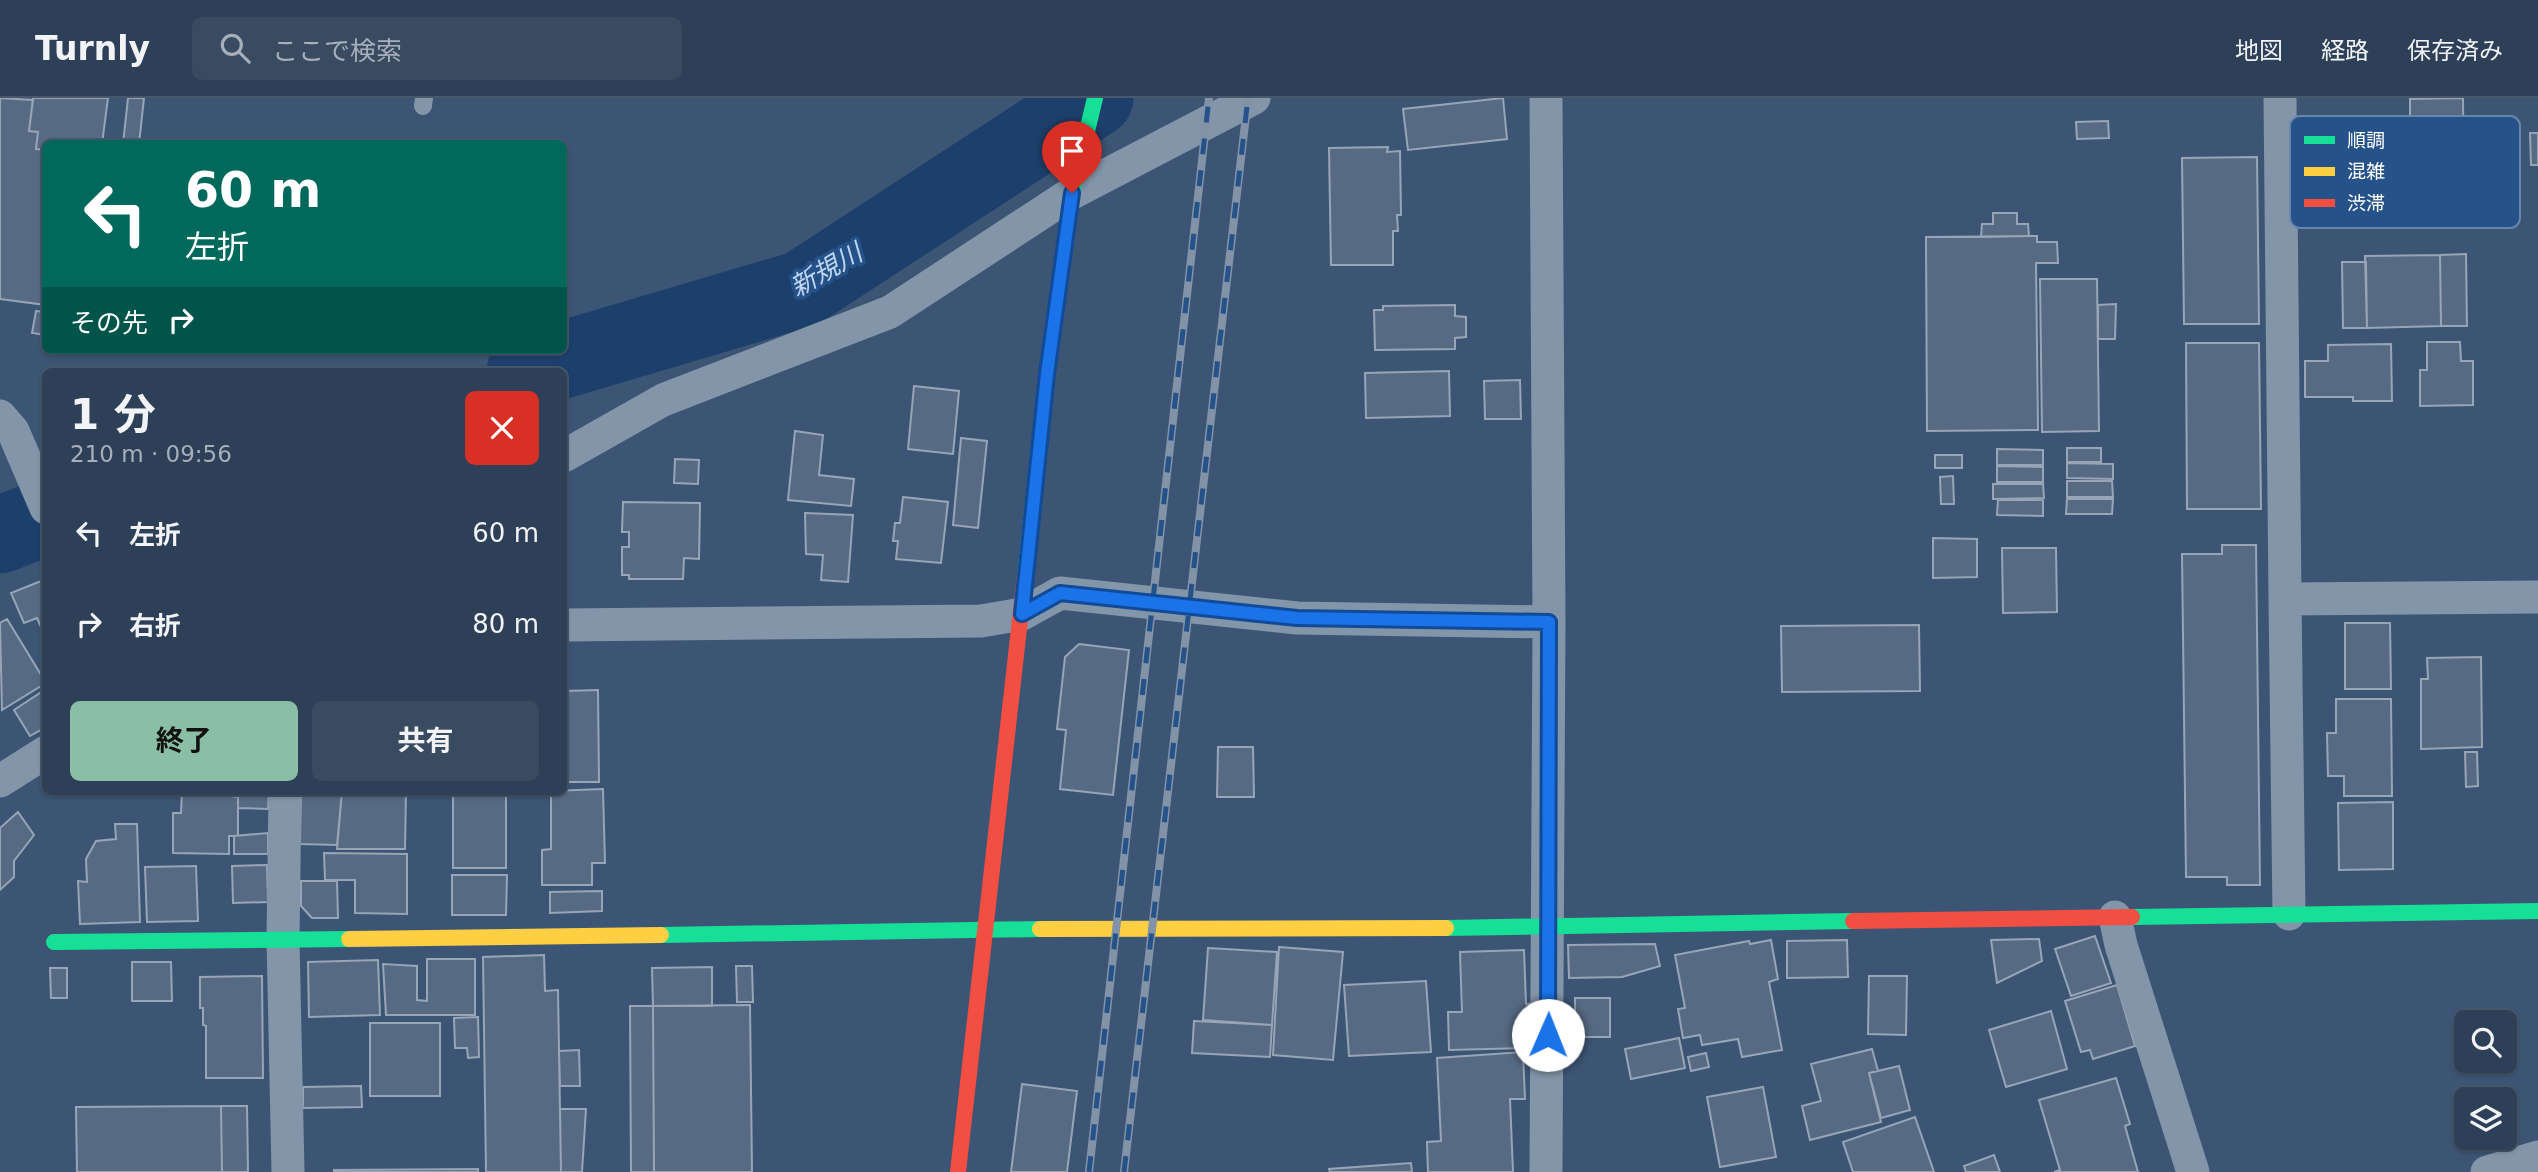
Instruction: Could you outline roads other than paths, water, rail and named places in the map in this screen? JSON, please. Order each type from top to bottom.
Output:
[{"type":"street","points":[[958,1172],[1047,374],[1072,193],[1095,98]]},
{"type":"street","points":[[567,454],[663,400],[890,312],[1072,193],[1254,98]]},
{"type":"street","points":[[1546,98],[1549,622],[1546,1172]]},
{"type":"street","points":[[2280,98],[2288,914]]},
{"type":"street","points":[[0,416],[13,431],[42,498]]},
{"type":"street","points":[[567,625],[981,621],[1022,614],[1060,593],[1297,618],[1549,622]]},
{"type":"street","points":[[2285,599],[2538,597]]},
{"type":"street","points":[[0,781],[42,755]]},
{"type":"street","points":[[285,795],[283,939],[288,1172]]},
{"type":"street","points":[[54,942],[944,932],[985,929],[1282,930],[2538,911]]},
{"type":"street","points":[[2115,917],[2121,945],[2193,1172]]},
{"type":"street","points":[[2487,1172],[2538,1157]]},
{"type":"waterway","name":"新規川","points":[[535,368],[802,289],[1095,98]]},
{"type":"waterway","name":"新規川","points":[[0,535],[42,519]]},
{"type":"railway","points":[[1089,1172],[1209,98]]},
{"type":"railway","points":[[1124,1172],[1248,98]]}]
